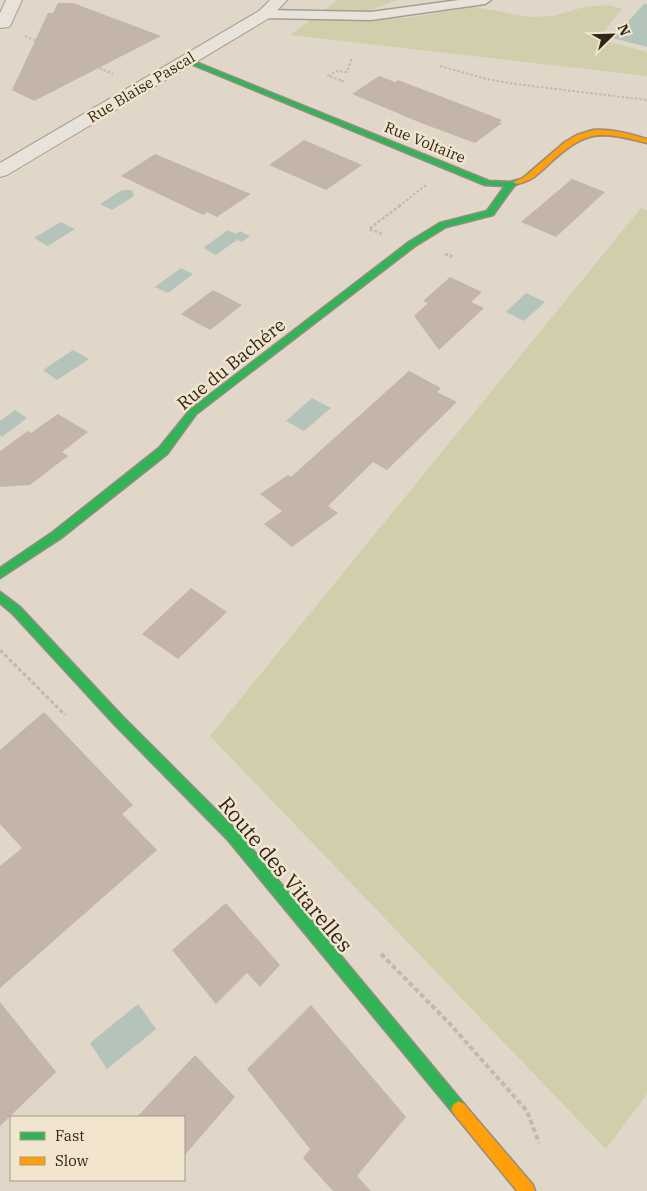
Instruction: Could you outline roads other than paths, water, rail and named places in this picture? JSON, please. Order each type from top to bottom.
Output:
[{"type":"street","points":[[3,24],[14,0]]},
{"type":"street","name":"Rue Blaise Pascal","points":[[0,171],[265,14],[279,0]]},
{"type":"street","name":"Rue Voltaire","points":[[186,60],[488,183],[512,184],[526,180],[577,138],[591,132],[608,131],[624,133],[647,141]]},
{"type":"street","name":"Rue du Bachére","points":[[0,574],[57,536],[163,451],[193,412],[412,244],[443,225],[490,213],[512,184]]},
{"type":"street","name":"Route des Vitarelles","points":[[0,597],[16,610],[119,721],[233,836],[527,1191]]},
{"type":"lane","points":[[265,14],[364,16],[485,0]]}]
